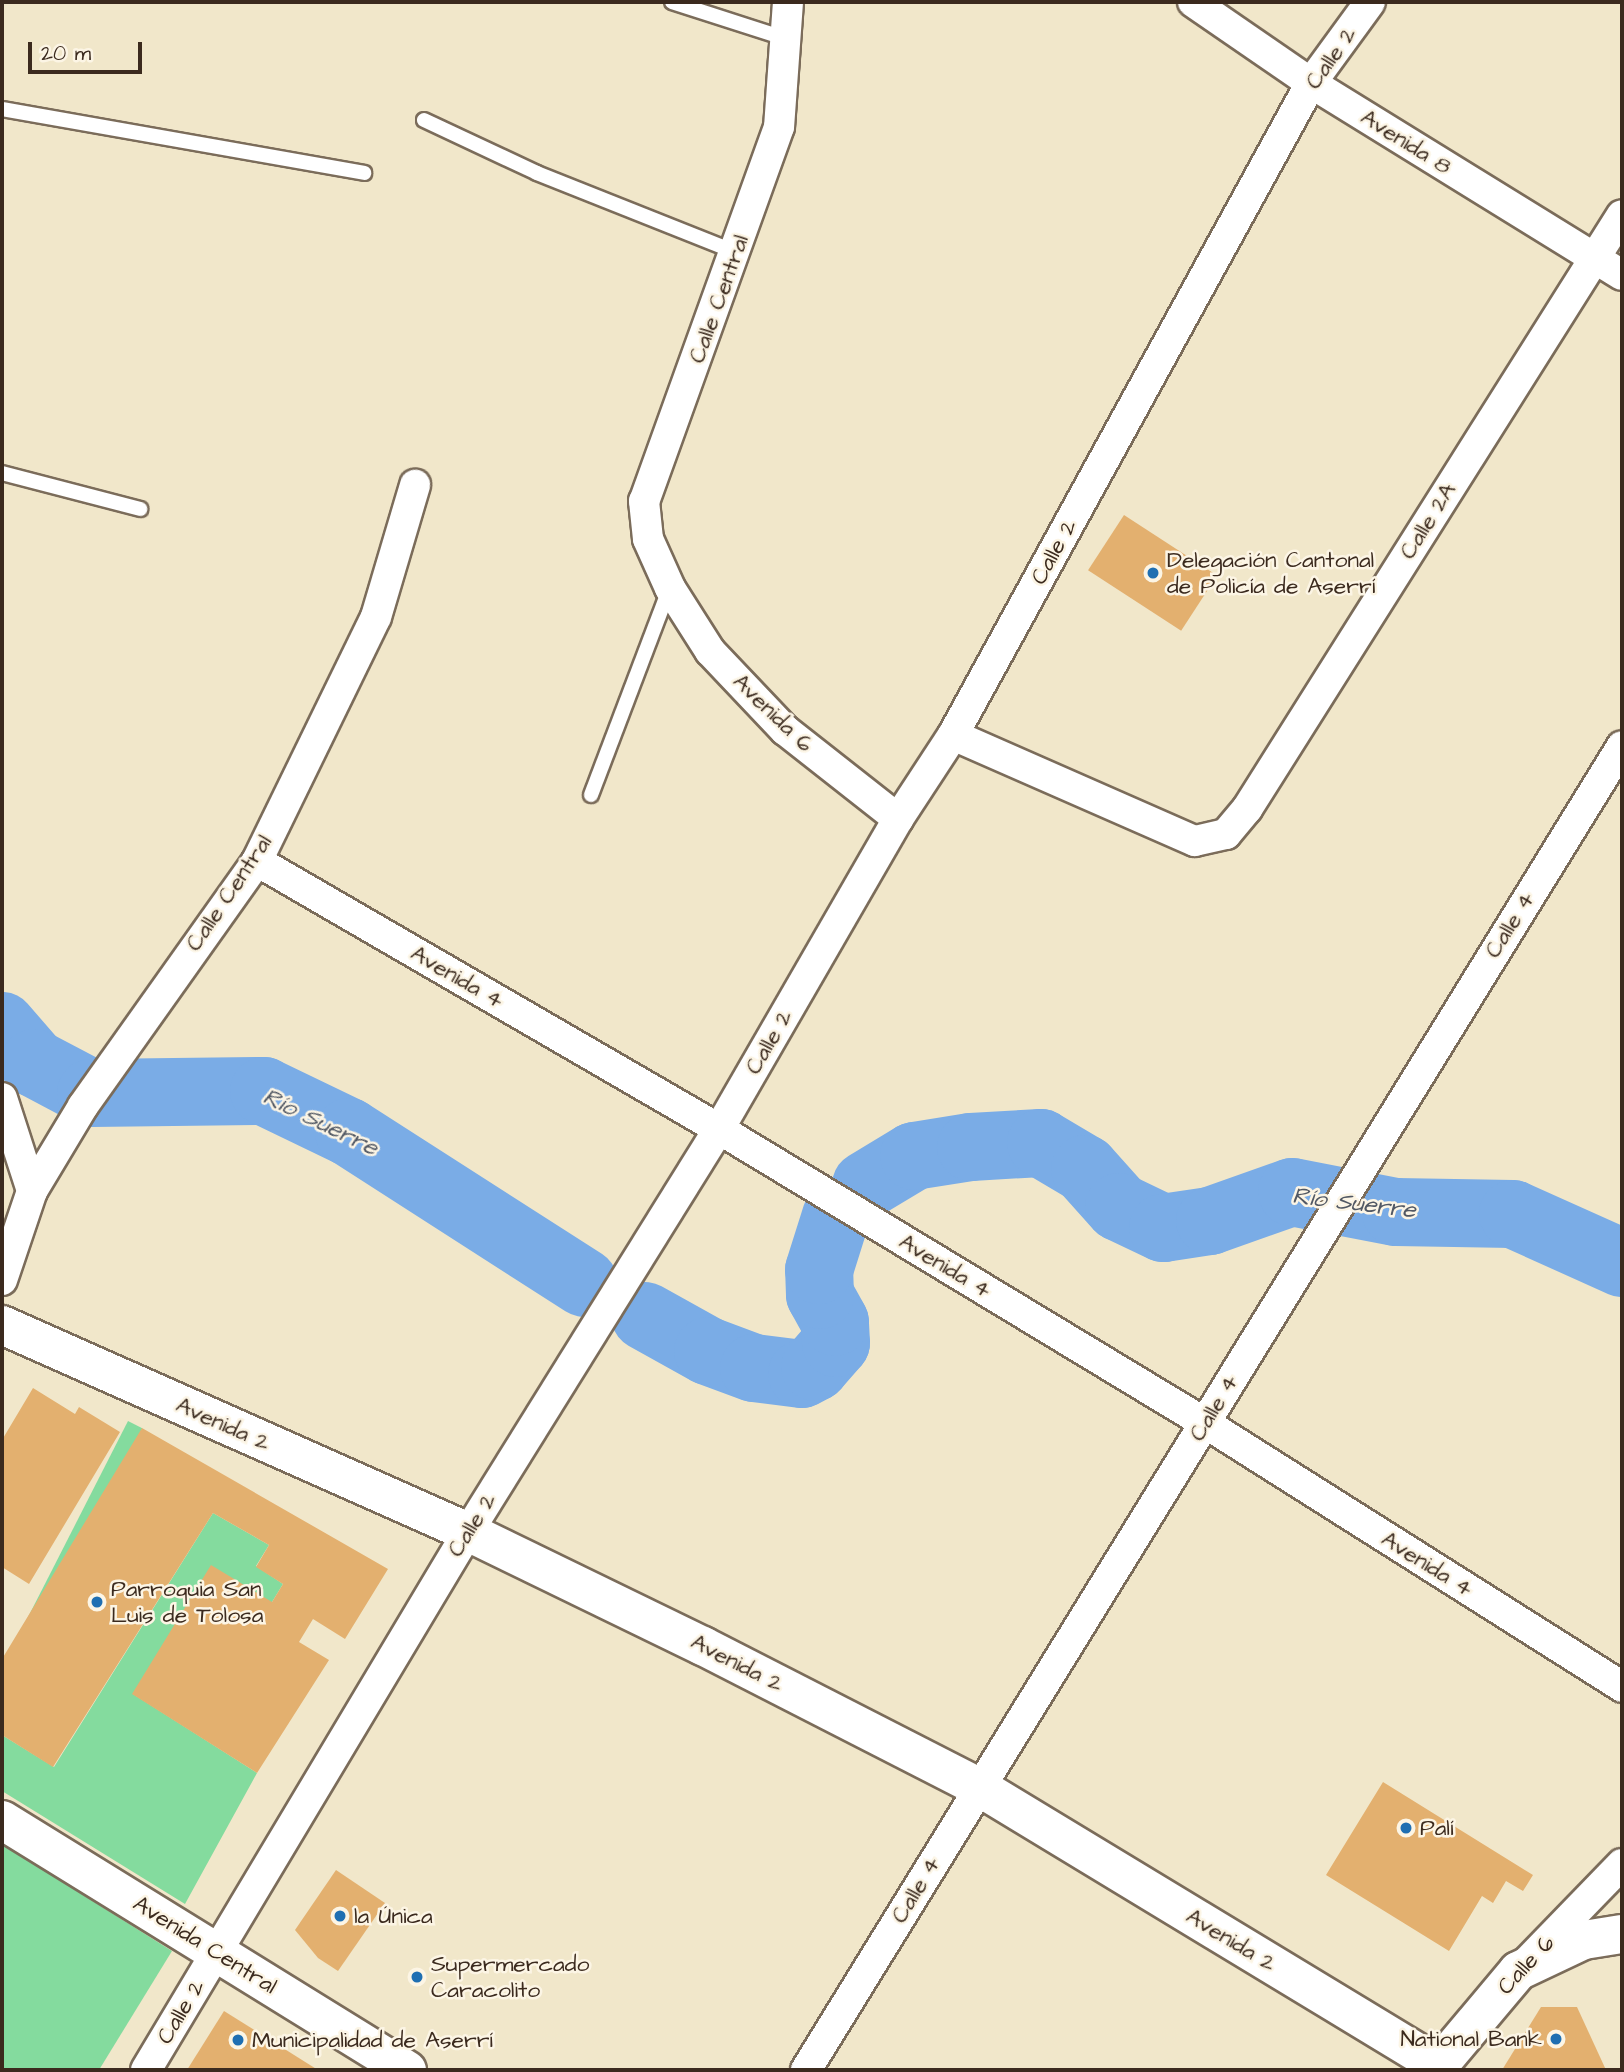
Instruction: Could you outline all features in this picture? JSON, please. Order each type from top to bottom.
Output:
[{"type":"main road","name":"Avenida 2","points":[[2,1325],[468,1532],[703,1646],[979,1787],[1437,2068]]},
{"type":"main road","name":"Avenida Central","points":[[2,1820],[407,2070]]},
{"type":"main road","points":[[1518,1971],[1584,1940],[1622,1934]]},
{"type":"main road","name":"Calle 6","points":[[1437,2068],[1518,1971]]},
{"type":"street","name":"Calle Central","points":[[670,588],[648,539],[645,502],[737,253],[779,127],[784,38],[789,2]]},
{"type":"street","name":"Avenida 8","points":[[1193,2],[1311,83],[1622,275]]},
{"type":"street","name":"Calle 2","points":[[146,2070],[468,1532],[719,1129],[898,819],[953,735],[1311,83],[1370,2]]},
{"type":"street","name":"Calle 2A","points":[[953,735],[1195,841],[1226,834],[1247,808],[1622,215]]},
{"type":"street","name":"Calle Central","points":[[2,1280],[32,1191],[83,1106],[109,1064],[257,861],[376,617],[415,485]]},
{"type":"street","name":"Avenida 6","points":[[670,588],[710,651],[785,730],[898,819]]},
{"type":"street","name":"Calle 4","points":[[806,2070],[1205,1423],[1360,1165],[1622,746]]},
{"type":"street","name":"Avenida 4","points":[[257,861],[719,1129],[1205,1423],[1622,1687]]},
{"type":"street","points":[[2,1098],[32,1191]]},
{"type":"street","name":"Calle 6","points":[[1518,1971],[1622,1864]]},
{"type":"lane","points":[[672,2],[784,38]]},
{"type":"lane","points":[[2,109],[364,173]]},
{"type":"lane","points":[[424,120],[537,173],[737,253]]},
{"type":"lane","points":[[2,474],[140,509]]},
{"type":"lane","points":[[591,795],[670,588]]},
{"type":"green space","points":[[128,1421],[142,1428],[32,1644],[18,1637]]},
{"type":"green space","points":[[213,1513],[269,1545],[256,1566],[283,1584],[272,1602],[133,1694],[257,1773],[185,1904],[2,1791],[2,1735],[54,1767]]},
{"type":"green space","points":[[2,1844],[172,1951],[99,2070],[2,2070]]},
{"type":"building","name":"Delegación Cantonal de Policía de Aserrí","points":[[1124,515],[1217,575],[1181,631],[1088,570]]},
{"type":"building","points":[[33,1388],[75,1414],[79,1407],[120,1432],[29,1584],[2,1567],[2,1440]]},
{"type":"building","points":[[142,1428],[388,1569],[345,1639],[313,1619],[299,1642],[329,1660],[257,1773],[132,1694],[211,1565],[272,1602],[283,1584],[256,1567],[269,1545],[213,1513],[53,1767],[2,1735],[2,1659]]},
{"type":"building","name":"Palí","points":[[1383,1782],[1533,1875],[1523,1891],[1506,1881],[1493,1903],[1482,1896],[1449,1951],[1326,1875]]},
{"type":"building","name":"la Única","points":[[336,1870],[385,1903],[338,1971],[318,1958],[295,1930]]},
{"type":"building","name":"National Bank","points":[[1541,2007],[1577,2007],[1606,2070],[1502,2070]]},
{"type":"building","name":"Municipalidad de Aserrí","points":[[224,2011],[318,2070],[187,2070]]},
{"type":"waterway","name":"Río Suerre","points":[[2,1026],[34,1063],[91,1093],[264,1091],[349,1132],[584,1283]]},
{"type":"waterway","name":"Río Suerre","points":[[866,1185],[914,1156],[971,1147],[1041,1143],[1085,1169],[1119,1207],[1163,1228],[1210,1221],[1292,1192],[1396,1212],[1513,1214],[1622,1263]]},
{"type":"waterway","name":"Río Suerre","points":[[645,1316],[708,1351],[754,1368],[802,1374],[815,1367],[836,1343],[835,1322],[820,1295],[819,1270],[836,1216]]},
{"type":"place","name":"Delegación Cantonal de Policía de Aserrí","points":[[1153,573]]},
{"type":"place","name":"Parroquia San Luis de Tolosa","points":[[97,1602]]},
{"type":"place","name":"Palí","points":[[1406,1828]]},
{"type":"place","name":"la Única","points":[[340,1916]]},
{"type":"place","name":"Supermercado Caracolito","points":[[417,1977]]},
{"type":"place","name":"National Bank","points":[[1556,2039]]},
{"type":"place","name":"Municipalidad de Aserrí","points":[[238,2040]]}]
